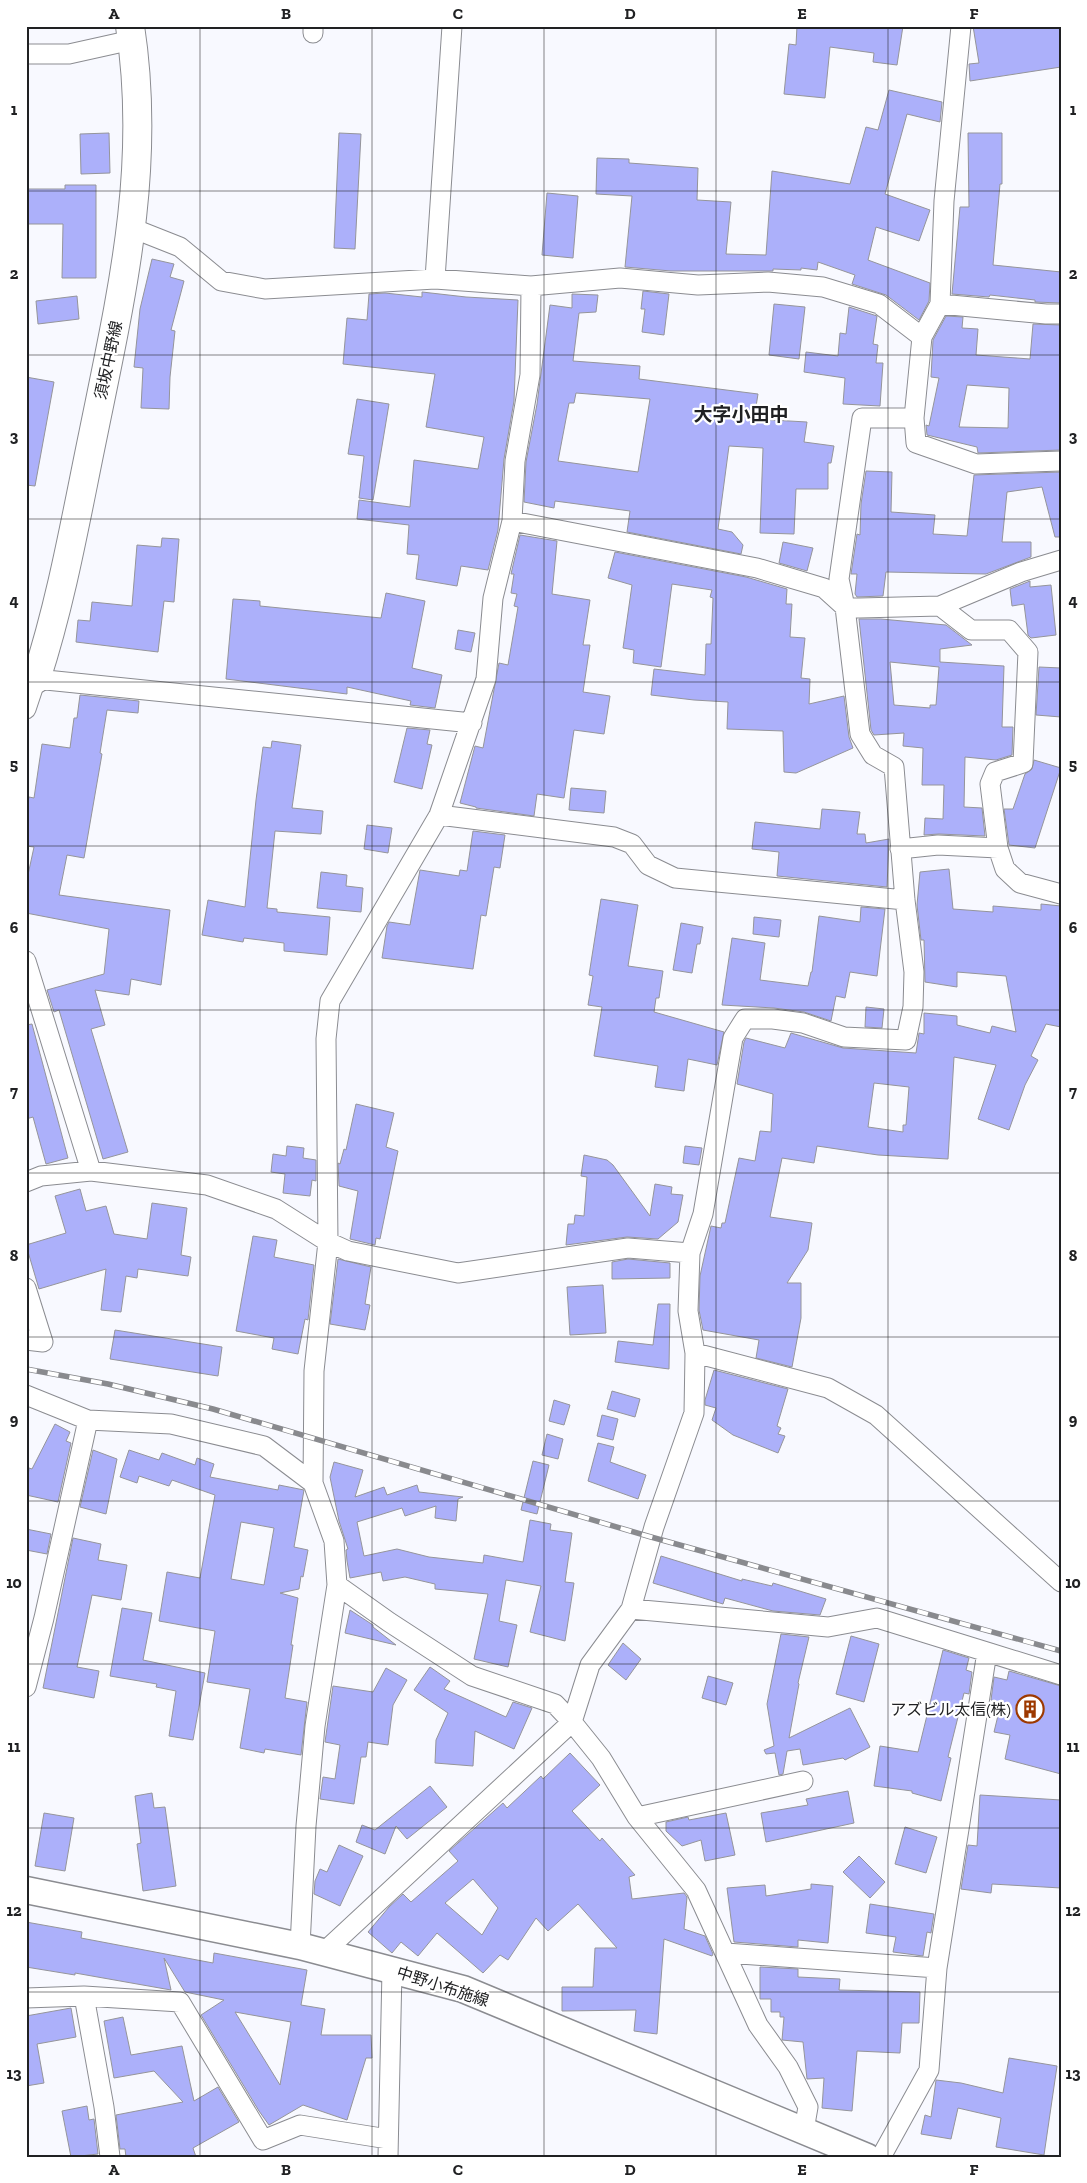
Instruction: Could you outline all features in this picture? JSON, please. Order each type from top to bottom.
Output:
[{"type":"main road","name":"須坂中野線","points":[[31,678],[60,599],[121,296],[132,228],[137,182],[138,112],[131,33]]},
{"type":"main road","name":"中野小布施線","points":[[26,1890],[312,1950],[463,1989],[867,2157]]},
{"type":"street","points":[[434,279],[452,26]]},
{"type":"street","points":[[961,26],[944,201],[940,304],[922,337],[914,418],[916,442],[976,464],[1061,461]]},
{"type":"street","points":[[26,54],[68,54],[131,33]]},
{"type":"street","points":[[132,228],[180,247],[222,281],[265,289],[434,279],[531,286],[620,278],[698,285],[768,282],[823,287],[879,304],[922,337]]},
{"type":"street","points":[[312,1950],[315,1726],[337,1585],[334,1541],[313,1483],[314,1371],[328,1242],[326,1039],[330,1001],[439,815],[486,679],[493,598],[512,521],[515,461],[530,375],[531,286]]},
{"type":"street","points":[[940,304],[1061,314]]},
{"type":"street","points":[[312,1950],[572,1722],[590,1665],[631,1608],[654,1528],[694,1413],[695,1353],[688,1311],[690,1253],[704,1214],[733,1038],[745,1019],[773,1019],[803,1023],[844,1037],[906,1040],[913,1008],[914,972],[900,849],[894,767],[873,755],[860,734],[839,579],[862,418],[914,418]]},
{"type":"street","points":[[512,521],[757,568],[824,588],[844,607],[940,606],[1021,572],[1061,560]]},
{"type":"street","points":[[940,606],[971,630],[1009,630],[1028,652],[1023,763],[995,772],[990,784],[998,848],[1005,869],[1020,883],[1061,894]]},
{"type":"street","points":[[26,709],[31,678],[472,723]]},
{"type":"street","points":[[439,815],[614,838],[632,844],[648,865],[675,878],[905,900]]},
{"type":"street","points":[[900,849],[938,845],[998,848]]},
{"type":"street","points":[[26,961],[91,1171]]},
{"type":"street","points":[[26,1182],[41,1176],[91,1171],[207,1185],[276,1209],[328,1242],[348,1252],[458,1273],[628,1248],[690,1253]]},
{"type":"street","points":[[26,1288],[44,1342],[26,1340]]},
{"type":"street","points":[[695,1353],[828,1388],[876,1415],[1061,1582]]},
{"type":"street","points":[[26,1395],[88,1420],[171,1424],[264,1446],[313,1483]]},
{"type":"street","points":[[26,1687],[35,1617],[88,1420]]},
{"type":"street","points":[[337,1585],[388,1622],[472,1676],[555,1704],[572,1722],[601,1758],[637,1816],[696,1890],[758,2024],[788,2067],[808,2107],[804,2130]]},
{"type":"street","points":[[631,1608],[828,1627],[877,1618],[1061,1675]]},
{"type":"street","points":[[881,2157],[929,2070],[937,1968],[987,1652]]},
{"type":"street","points":[[637,1816],[803,1781]]},
{"type":"street","points":[[726,1953],[937,1968]]},
{"type":"street","points":[[26,1998],[84,1996],[180,2002],[263,2140],[300,2125],[388,2148],[392,1970]]},
{"type":"street","points":[[84,1996],[104,2107],[110,2157]]},
{"type":"building","points":[[797,26],[903,26],[897,65],[873,62],[874,53],[830,47],[825,98],[784,94],[789,44],[796,45]]},
{"type":"building","points":[[973,26],[1061,26],[1061,67],[970,81],[969,64],[979,63]]},
{"type":"building","points":[[889,90],[942,102],[940,122],[907,114],[885,194],[930,210],[919,241],[876,227],[868,260],[930,283],[929,301],[919,320],[886,295],[852,284],[855,275],[818,262],[817,270],[801,268],[801,270],[773,269],[773,271],[671,271],[625,267],[632,196],[596,194],[597,158],[629,159],[629,163],[698,168],[697,200],[731,202],[726,254],[766,255],[772,171],[850,184],[866,127],[878,130]]},
{"type":"building","points":[[109,133],[110,173],[81,174],[80,134]]},
{"type":"building","points":[[339,133],[361,134],[355,249],[334,248]]},
{"type":"building","points":[[968,133],[1002,133],[1002,184],[1000,184],[993,265],[1061,272],[1061,303],[1035,302],[1035,300],[990,295],[989,297],[952,294],[960,207],[969,207]]},
{"type":"building","points":[[65,185],[96,185],[96,278],[62,278],[63,224],[26,224],[26,189],[65,189]]},
{"type":"building","points":[[547,193],[578,196],[573,258],[542,255]]},
{"type":"building","points":[[152,259],[174,264],[170,277],[184,281],[171,330],[175,331],[169,409],[141,408],[143,368],[134,367],[140,309]]},
{"type":"building","points":[[643,291],[669,294],[664,335],[642,332],[645,309],[641,309]]},
{"type":"building","points":[[422,292],[518,300],[514,401],[504,459],[498,530],[488,570],[461,566],[457,586],[416,579],[419,555],[407,554],[409,525],[357,519],[359,500],[410,507],[414,460],[478,469],[484,437],[426,427],[435,374],[343,364],[347,318],[367,320],[369,294],[385,293],[422,297]]},
{"type":"building","points":[[572,294],[598,295],[596,312],[579,313],[573,361],[640,366],[639,379],[758,394],[754,419],[807,422],[804,442],[834,446],[831,463],[828,463],[828,489],[796,489],[794,534],[760,533],[763,448],[729,446],[718,529],[732,532],[743,545],[741,554],[627,532],[630,511],[555,501],[554,508],[524,502],[526,462],[537,404],[550,305],[572,308]],"holes":[[[576,393],[650,399],[638,472],[558,461],[569,403],[574,403]]]},
{"type":"building","points":[[77,296],[79,319],[38,324],[36,301]]},
{"type":"building","points":[[774,304],[805,307],[799,359],[769,355]]},
{"type":"building","points":[[849,307],[877,316],[873,344],[878,345],[876,363],[883,363],[880,406],[843,404],[845,378],[804,372],[806,352],[838,356],[840,333],[846,334]]},
{"type":"building","points":[[946,316],[963,317],[962,328],[978,329],[976,355],[1030,359],[1033,324],[1061,325],[1061,450],[978,453],[977,447],[927,435],[926,425],[929,426],[939,378],[931,377],[933,340]],"holes":[[[967,385],[1009,388],[1008,428],[959,427]]]},
{"type":"building","points":[[26,377],[54,382],[35,486],[26,485]]},
{"type":"building","points":[[357,399],[389,404],[373,500],[359,498],[364,456],[348,454]]},
{"type":"building","points":[[866,471],[892,472],[891,512],[935,515],[933,534],[967,536],[974,475],[1061,472],[1061,537],[1055,537],[1042,487],[1007,492],[1002,542],[1031,542],[1031,557],[986,574],[886,572],[883,596],[857,597],[855,594],[857,574],[851,574],[857,534],[860,535],[861,504]]},
{"type":"building","points":[[520,535],[557,541],[552,594],[590,600],[583,645],[590,645],[583,692],[610,696],[604,734],[574,730],[564,798],[537,794],[534,816],[476,808],[460,803],[475,746],[483,748],[499,663],[508,665],[518,607],[514,606],[517,594],[511,593],[514,574],[511,574]]},
{"type":"building","points":[[162,538],[179,539],[174,602],[164,601],[158,652],[76,642],[78,620],[90,621],[92,602],[132,606],[137,545],[161,547]]},
{"type":"building","points":[[783,542],[813,548],[807,571],[779,563]]},
{"type":"building","points":[[615,552],[746,577],[787,589],[786,604],[792,604],[790,637],[805,638],[801,678],[810,679],[809,704],[844,696],[849,737],[853,748],[796,773],[784,772],[783,731],[727,729],[728,702],[651,695],[654,669],[705,675],[706,644],[711,644],[713,598],[710,597],[712,590],[672,584],[661,667],[633,663],[634,650],[623,648],[632,585],[608,578]]},
{"type":"building","points":[[1030,581],[1030,587],[1051,585],[1056,635],[1031,638],[1028,635],[1024,604],[1012,606],[1010,589]]},
{"type":"building","points":[[386,593],[425,601],[412,668],[442,675],[435,708],[410,705],[411,701],[347,687],[347,694],[226,679],[233,599],[260,601],[260,606],[381,618]]},
{"type":"building","points":[[859,619],[881,619],[946,625],[972,645],[940,649],[940,662],[1004,666],[1002,727],[1013,727],[1012,755],[996,760],[965,757],[964,807],[982,808],[985,836],[924,835],[925,818],[943,819],[944,785],[922,785],[923,748],[903,746],[904,733],[874,735],[871,730]],"holes":[[[890,662],[939,667],[936,705],[930,705],[930,708],[894,705]]]},
{"type":"building","points":[[458,630],[475,633],[471,652],[455,649]]},
{"type":"building","points":[[1039,667],[1061,668],[1061,717],[1036,715]]},
{"type":"building","points":[[80,695],[139,701],[138,713],[107,710],[100,753],[102,754],[84,858],[67,855],[59,895],[170,910],[161,985],[131,979],[129,995],[95,990],[105,1025],[91,1029],[128,1152],[103,1159],[59,1010],[54,1012],[47,990],[104,974],[109,929],[26,913],[26,884],[34,847],[26,846],[26,810],[29,797],[34,798],[42,744],[70,748],[74,718],[77,718]]},
{"type":"building","points":[[407,728],[430,730],[427,744],[432,745],[422,789],[394,782]]},
{"type":"building","points":[[272,741],[301,745],[292,808],[323,811],[321,834],[275,831],[267,908],[277,909],[277,912],[330,917],[327,955],[284,951],[284,943],[244,938],[243,942],[202,935],[208,900],[245,907],[263,747],[271,748]]},
{"type":"building","points":[[1034,760],[1061,768],[1035,848],[1009,845],[1004,809],[1013,809],[1025,774],[1032,769]]},
{"type":"building","points":[[571,788],[606,791],[604,813],[569,810]]},
{"type":"building","points":[[822,809],[860,812],[857,834],[865,834],[866,843],[889,839],[887,887],[777,876],[779,852],[752,849],[755,822],[820,829]]},
{"type":"building","points":[[367,825],[392,828],[388,853],[364,849]]},
{"type":"building","points":[[473,831],[505,835],[500,868],[494,867],[486,916],[481,915],[473,969],[382,958],[389,922],[410,925],[420,870],[459,876],[460,870],[467,871]]},
{"type":"building","points":[[949,869],[953,909],[993,912],[993,906],[1041,910],[1041,904],[1061,906],[1061,1027],[1046,1024],[1031,1056],[1038,1060],[1025,1085],[1009,1130],[978,1119],[996,1065],[954,1057],[948,1159],[878,1155],[817,1146],[814,1163],[782,1158],[770,1217],[812,1223],[808,1250],[787,1283],[801,1283],[801,1318],[792,1367],[756,1358],[759,1340],[703,1330],[699,1310],[700,1276],[711,1226],[721,1228],[722,1223],[725,1223],[739,1158],[755,1161],[760,1131],[771,1132],[773,1094],[737,1084],[746,1038],[785,1048],[791,1033],[843,1048],[916,1053],[919,1033],[924,1034],[924,1013],[957,1016],[957,1025],[990,1033],[992,1026],[1016,1032],[1006,976],[957,972],[957,987],[925,982],[924,940],[921,940],[917,905],[920,872]],"holes":[[[874,1083],[909,1087],[906,1125],[903,1125],[903,1132],[868,1127]]]},
{"type":"building","points":[[321,872],[347,875],[346,886],[363,888],[361,912],[317,908]]},
{"type":"building","points":[[601,899],[638,905],[628,966],[663,971],[659,998],[656,998],[654,1012],[724,1032],[717,1065],[688,1059],[684,1091],[655,1087],[658,1066],[594,1056],[602,1007],[588,1005],[593,976],[589,975]]},
{"type":"building","points":[[861,907],[885,909],[877,976],[850,972],[845,998],[836,996],[831,1021],[804,1012],[722,1005],[732,938],[765,943],[760,980],[808,986],[812,972],[819,916],[860,922]]},
{"type":"building","points":[[754,917],[781,920],[779,937],[753,934]]},
{"type":"building","points":[[681,923],[703,927],[700,944],[697,944],[692,973],[673,970]]},
{"type":"building","points":[[866,1007],[884,1009],[882,1028],[865,1027]]},
{"type":"building","points":[[32,1024],[68,1158],[46,1164],[33,1117],[26,1119],[26,1025]]},
{"type":"building","points":[[356,1104],[394,1113],[386,1147],[398,1151],[380,1239],[376,1238],[375,1245],[350,1239],[358,1191],[339,1186],[338,1163],[340,1164],[344,1149],[346,1150]]},
{"type":"building","points":[[287,1146],[304,1148],[303,1158],[316,1160],[316,1181],[312,1180],[310,1196],[283,1193],[285,1174],[271,1172],[273,1154],[286,1156]]},
{"type":"building","points":[[685,1146],[702,1148],[699,1165],[683,1163]]},
{"type":"building","points":[[584,1155],[607,1160],[613,1165],[650,1216],[655,1184],[672,1187],[671,1194],[683,1195],[678,1222],[658,1239],[627,1237],[566,1245],[568,1224],[574,1224],[575,1215],[584,1216],[587,1177],[581,1176]]},
{"type":"building","points":[[80,1189],[86,1211],[106,1206],[114,1234],[147,1239],[152,1203],[187,1208],[181,1255],[191,1257],[188,1276],[138,1269],[137,1278],[126,1276],[121,1312],[101,1310],[106,1269],[39,1289],[26,1245],[66,1233],[55,1196]]},
{"type":"building","points":[[253,1236],[277,1240],[274,1257],[314,1265],[308,1320],[305,1319],[298,1354],[272,1349],[274,1338],[236,1331]]},
{"type":"building","points":[[338,1259],[371,1267],[365,1304],[370,1305],[365,1330],[330,1324]]},
{"type":"building","points":[[628,1259],[670,1263],[670,1278],[612,1279],[612,1262]]},
{"type":"building","points":[[603,1285],[606,1333],[570,1335],[567,1287]]},
{"type":"building","points":[[658,1304],[670,1304],[669,1369],[615,1362],[618,1341],[653,1345]]},
{"type":"building","points":[[115,1330],[222,1347],[218,1376],[110,1359]]},
{"type":"building","points":[[714,1370],[788,1389],[777,1426],[781,1428],[778,1434],[785,1436],[778,1453],[733,1435],[712,1420],[716,1408],[705,1405],[705,1400]]},
{"type":"building","points":[[612,1391],[640,1399],[635,1417],[607,1409]]},
{"type":"building","points":[[554,1400],[570,1405],[564,1425],[549,1421]]},
{"type":"building","points":[[602,1415],[618,1419],[613,1440],[597,1436]]},
{"type":"building","points":[[55,1424],[70,1432],[66,1441],[71,1443],[58,1502],[26,1495],[29,1468],[32,1469]]},
{"type":"building","points":[[547,1434],[563,1439],[558,1459],[542,1455]]},
{"type":"building","points":[[598,1443],[614,1447],[610,1462],[646,1475],[638,1499],[588,1481]]},
{"type":"building","points":[[93,1450],[117,1459],[106,1514],[80,1507]]},
{"type":"building","points":[[129,1450],[159,1460],[162,1453],[195,1465],[197,1458],[214,1464],[210,1477],[278,1490],[279,1485],[304,1490],[294,1547],[308,1550],[303,1577],[301,1576],[299,1589],[280,1593],[298,1598],[285,1698],[307,1702],[301,1755],[265,1749],[264,1753],[240,1748],[250,1689],[207,1682],[215,1631],[159,1621],[167,1572],[200,1578],[215,1495],[172,1480],[169,1486],[139,1476],[137,1483],[120,1477]],"holes":[[[241,1522],[274,1528],[264,1585],[231,1579]]]},
{"type":"building","points":[[533,1461],[549,1465],[537,1514],[521,1510]]},
{"type":"building","points":[[334,1462],[363,1470],[355,1497],[384,1487],[387,1495],[417,1485],[419,1492],[463,1497],[458,1499],[456,1521],[435,1518],[436,1506],[405,1516],[402,1508],[357,1522],[364,1556],[397,1549],[429,1557],[483,1563],[484,1555],[523,1562],[530,1520],[551,1524],[550,1530],[572,1533],[565,1582],[574,1583],[565,1641],[530,1632],[541,1586],[506,1580],[499,1621],[517,1625],[508,1667],[474,1659],[488,1594],[435,1589],[435,1584],[405,1577],[383,1581],[381,1572],[350,1578],[346,1550],[348,1549],[339,1521],[330,1477]]},
{"type":"building","points":[[26,1529],[51,1534],[47,1554],[26,1550]]},
{"type":"building","points":[[73,1538],[101,1544],[98,1560],[127,1565],[121,1600],[92,1595],[77,1667],[99,1671],[94,1698],[43,1688]]},
{"type":"building","points":[[661,1556],[742,1581],[742,1579],[772,1586],[773,1583],[826,1599],[820,1615],[773,1611],[725,1598],[723,1604],[653,1583]]},
{"type":"building","points":[[122,1608],[152,1613],[143,1660],[205,1673],[193,1740],[169,1736],[176,1691],[156,1687],[157,1684],[110,1676]]},
{"type":"building","points":[[350,1610],[373,1625],[373,1627],[396,1645],[345,1633]]},
{"type":"building","points":[[781,1634],[809,1637],[798,1683],[789,1738],[850,1708],[870,1747],[845,1760],[843,1758],[803,1765],[800,1749],[787,1751],[783,1774],[779,1775],[775,1753],[766,1754],[764,1750],[774,1746],[767,1704]]},
{"type":"building","points":[[851,1636],[879,1644],[864,1702],[836,1694]]},
{"type":"building","points":[[623,1643],[641,1659],[626,1680],[608,1665]]},
{"type":"building","points":[[943,1650],[969,1658],[966,1670],[972,1672],[969,1694],[964,1693],[948,1757],[951,1758],[941,1801],[912,1793],[912,1791],[874,1786],[880,1746],[918,1752]]},
{"type":"building","points":[[430,1667],[450,1681],[444,1689],[506,1717],[513,1702],[532,1708],[514,1749],[475,1731],[473,1766],[435,1763],[436,1740],[448,1713],[414,1690]]},
{"type":"building","points":[[386,1668],[407,1680],[393,1705],[388,1745],[368,1742],[366,1757],[361,1757],[354,1804],[320,1799],[323,1777],[335,1779],[340,1745],[325,1742],[333,1686],[373,1692]]},
{"type":"building","name":"アズビル太信(株)","points":[[1009,1671],[1061,1686],[1061,1774],[1005,1759],[1010,1735],[994,1732],[1001,1703],[991,1700],[994,1677],[1007,1680]]},
{"type":"building","points":[[708,1676],[733,1683],[726,1705],[702,1698]]},
{"type":"building","points":[[570,1753],[600,1785],[572,1811],[600,1841],[602,1838],[635,1875],[629,1877],[632,1899],[684,1893],[687,1897],[684,1929],[705,1936],[713,1954],[712,1956],[664,1939],[657,2034],[634,2031],[636,2010],[562,2011],[562,1987],[593,1987],[595,1948],[617,1948],[578,1904],[548,1931],[536,1918],[508,1960],[500,1955],[483,1973],[437,1933],[418,1956],[401,1942],[392,1953],[368,1932],[403,1894],[411,1902],[458,1861],[449,1851],[503,1803],[507,1808],[541,1776],[543,1779]],"holes":[[[473,1879],[498,1908],[482,1935],[445,1903]]]},
{"type":"building","points":[[430,1786],[447,1807],[407,1839],[396,1826],[385,1854],[356,1842],[362,1825],[375,1830]]},
{"type":"building","points":[[848,1791],[854,1823],[766,1842],[761,1813],[808,1805],[806,1799]]},
{"type":"building","points":[[152,1793],[154,1808],[165,1807],[176,1886],[143,1891],[137,1844],[141,1843],[135,1796]]},
{"type":"building","points":[[980,1795],[1061,1800],[1061,1888],[992,1884],[991,1893],[961,1889],[968,1845],[977,1846]]},
{"type":"building","points":[[44,1813],[74,1818],[65,1871],[35,1866]]},
{"type":"building","points":[[726,1813],[735,1855],[705,1861],[701,1840],[682,1846],[666,1831],[666,1822],[688,1817],[689,1820]]},
{"type":"building","points":[[905,1827],[937,1837],[926,1873],[895,1864]]},
{"type":"building","points":[[339,1845],[363,1856],[340,1906],[314,1894],[315,1881],[320,1869],[327,1872]]},
{"type":"building","points":[[859,1856],[885,1882],[870,1898],[843,1872]]},
{"type":"building","points":[[811,1884],[833,1886],[828,1943],[798,1940],[798,1947],[734,1942],[727,1888],[765,1885],[766,1896],[811,1889]]},
{"type":"building","points":[[870,1904],[934,1914],[931,1933],[927,1932],[923,1956],[893,1952],[896,1937],[866,1933]]},
{"type":"building","points":[[26,1922],[82,1932],[81,1938],[213,1963],[214,1953],[307,1970],[301,2005],[325,2009],[321,2035],[371,2035],[372,2058],[366,2058],[347,2120],[303,2105],[269,2125],[201,2015],[224,2000],[185,1992],[164,1958],[171,1990],[75,1973],[75,1975],[26,1967]],"holes":[[[235,2012],[291,2022],[280,2085]]]},
{"type":"building","points":[[760,1967],[798,1969],[798,1977],[840,1979],[839,1990],[920,1992],[919,2023],[902,2023],[900,2053],[857,2051],[852,2111],[822,2108],[824,2078],[807,2079],[803,2042],[782,2040],[784,2017],[780,2017],[780,2012],[771,2012],[771,1999],[760,1999]]},
{"type":"building","points":[[71,2008],[76,2037],[37,2044],[44,2083],[26,2086],[26,2016]]},
{"type":"building","points":[[123,2017],[131,2055],[182,2046],[194,2101],[218,2087],[239,2122],[193,2148],[196,2157],[126,2157],[125,2149],[120,2149],[116,2115],[183,2102],[154,2071],[114,2078],[104,2021]]},
{"type":"building","points":[[1009,2058],[1057,2066],[1044,2155],[996,2147],[1001,2118],[958,2108],[951,2139],[921,2134],[925,2115],[931,2117],[936,2080],[961,2083],[1003,2093]]},
{"type":"building","points":[[87,2106],[89,2120],[94,2119],[98,2154],[71,2157],[62,2111]]},
{"type":"railway","points":[[26,1369],[108,1384],[213,1409],[651,1537],[1061,1651]]},
{"type":"place","name":"アズビル太信(株)","points":[[1030,1709]]},
{"type":"district","name":"大字小田中","points":[[741,414]]}]
